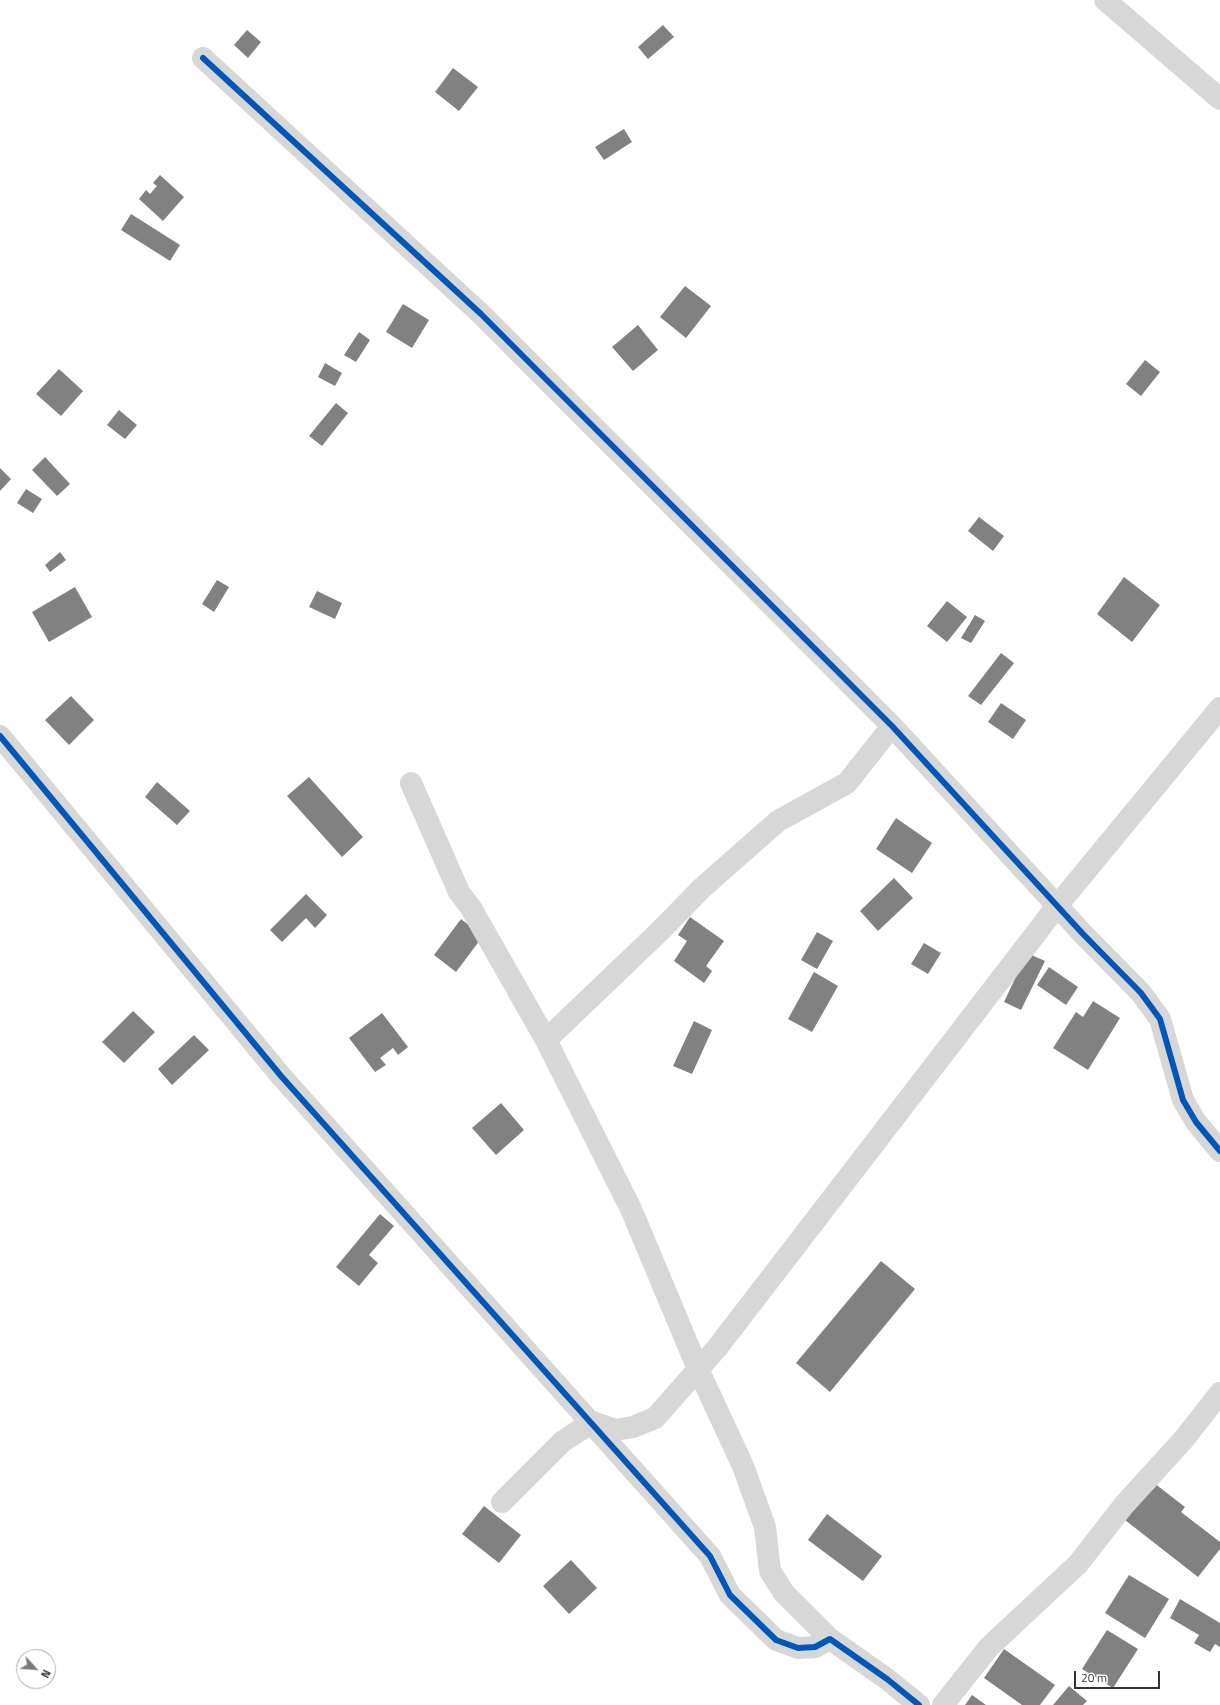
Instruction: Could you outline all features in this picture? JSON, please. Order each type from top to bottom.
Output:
[{"type":"street","points":[[1105,0],[1220,99]]},
{"type":"street","points":[[203,58],[481,314],[892,726],[1057,906],[1141,993],[1160,1019],[1183,1100],[1196,1122],[1220,1150]]},
{"type":"street","points":[[592,1422],[615,1430],[633,1426],[655,1418],[698,1370],[722,1342],[1057,906],[1220,708]]},
{"type":"street","points":[[546,1040],[660,931],[702,888],[778,821],[847,783],[892,726]]},
{"type":"street","points":[[0,736],[281,1076],[592,1422],[710,1556],[730,1595],[776,1640],[798,1648],[814,1647],[830,1639]]},
{"type":"street","points":[[411,783],[459,892],[471,908],[546,1040],[632,1209],[698,1370],[743,1466],[765,1527],[770,1571],[784,1593],[830,1639],[887,1679],[919,1705]]},
{"type":"street","points":[[943,1705],[989,1647],[1078,1564],[1124,1505],[1184,1439],[1220,1393]]},
{"type":"street","points":[[502,1502],[562,1442],[592,1422]]},
{"type":"building","points":[[663,25],[674,37],[648,59],[638,47]]},
{"type":"building","points":[[247,30],[261,42],[248,58],[234,45]]},
{"type":"building","points":[[453,68],[478,87],[459,111],[435,92]]},
{"type":"building","points":[[624,129],[632,142],[604,160],[595,147]]},
{"type":"building","points":[[160,175],[184,197],[163,221],[139,199],[146,190],[150,194],[157,186],[153,183]]},
{"type":"building","points":[[131,214],[180,245],[170,261],[121,230]]},
{"type":"building","points":[[685,286],[711,306],[686,338],[660,317]]},
{"type":"building","points":[[403,304],[429,320],[412,348],[386,332]]},
{"type":"building","points":[[638,325],[658,350],[633,371],[612,347]]},
{"type":"building","points":[[359,332],[370,340],[356,362],[344,355]]},
{"type":"building","points":[[1145,360],[1160,372],[1141,396],[1126,384]]},
{"type":"building","points":[[325,363],[342,373],[335,386],[318,377]]},
{"type":"building","points":[[59,369],[83,391],[61,416],[36,394]]},
{"type":"building","points":[[336,403],[348,413],[322,446],[309,436]]},
{"type":"building","points":[[119,410],[137,425],[125,439],[107,425]]},
{"type":"building","points":[[45,457],[70,484],[57,496],[32,470]]},
{"type":"building","points":[[0,468],[11,479],[0,491]]},
{"type":"building","points":[[26,489],[42,499],[33,513],[17,503]]},
{"type":"building","points":[[979,517],[1004,536],[993,551],[968,531]]},
{"type":"building","points":[[60,552],[66,560],[50,572],[45,565]]},
{"type":"building","points":[[1124,577],[1160,605],[1132,642],[1097,614]]},
{"type":"building","points":[[217,580],[229,587],[214,612],[202,604]]},
{"type":"building","points":[[75,587],[92,617],[49,642],[32,612]]},
{"type":"building","points":[[317,591],[342,603],[335,619],[309,607]]},
{"type":"building","points":[[947,601],[967,617],[947,642],[927,626]]},
{"type":"building","points":[[975,615],[985,621],[971,643],[961,638]]},
{"type":"building","points":[[1001,653],[1014,663],[981,705],[968,696]]},
{"type":"building","points":[[71,696],[94,720],[69,745],[45,720]]},
{"type":"building","points":[[1001,703],[1026,720],[1013,739],[988,722]]},
{"type":"building","points":[[309,777],[363,837],[342,857],[287,796]]},
{"type":"building","points":[[157,782],[190,811],[177,825],[145,797]]},
{"type":"building","points":[[896,818],[932,843],[912,873],[876,849]]},
{"type":"building","points":[[894,878],[913,898],[878,931],[860,911]]},
{"type":"building","points":[[306,894],[327,915],[315,928],[306,918],[282,942],[270,930]]},
{"type":"building","points":[[690,917],[724,941],[706,966],[712,971],[704,983],[674,961],[687,941],[678,935]]},
{"type":"building","points":[[461,919],[483,936],[456,972],[434,955]]},
{"type":"building","points":[[817,932],[833,941],[817,969],[801,960]]},
{"type":"building","points":[[924,943],[941,953],[928,974],[911,964]]},
{"type":"building","points":[[1027,953],[1045,961],[1021,1010],[1004,1002]]},
{"type":"building","points":[[1049,967],[1078,987],[1066,1005],[1037,985]]},
{"type":"building","points":[[814,972],[838,986],[812,1032],[788,1019]]},
{"type":"building","points":[[1093,1001],[1120,1018],[1088,1070],[1053,1048],[1076,1012],[1083,1017]]},
{"type":"building","points":[[133,1011],[155,1032],[124,1063],[102,1042]]},
{"type":"building","points":[[382,1013],[408,1047],[398,1055],[393,1048],[380,1058],[386,1065],[375,1072],[349,1038]]},
{"type":"building","points":[[694,1021],[712,1030],[692,1074],[673,1066]]},
{"type":"building","points":[[194,1035],[209,1050],[172,1085],[158,1069]]},
{"type":"building","points":[[501,1103],[524,1130],[496,1155],[472,1128]]},
{"type":"building","points":[[380,1214],[394,1226],[369,1255],[378,1263],[359,1286],[336,1267]]},
{"type":"building","points":[[881,1261],[915,1289],[830,1392],[796,1363]]},
{"type":"building","points":[[1154,1483],[1185,1507],[1181,1512],[1220,1542],[1220,1549],[1198,1577],[1125,1520]]},
{"type":"building","points":[[484,1506],[521,1535],[499,1563],[462,1534]]},
{"type":"building","points":[[827,1514],[882,1556],[863,1581],[808,1540]]},
{"type":"building","points":[[571,1560],[597,1588],[569,1614],[543,1586]]},
{"type":"building","points":[[1129,1575],[1169,1599],[1145,1638],[1105,1613]]},
{"type":"building","points":[[1180,1599],[1220,1623],[1220,1647],[1215,1644],[1210,1652],[1194,1643],[1199,1635],[1170,1618]]},
{"type":"building","points":[[1107,1630],[1138,1649],[1113,1688],[1082,1669]]},
{"type":"building","points":[[1004,1649],[1055,1685],[1040,1705],[1022,1705],[984,1678]]},
{"type":"building","points":[[1069,1686],[1087,1701],[1083,1705],[1053,1705]]},
{"type":"building","points":[[972,1695],[986,1705],[965,1705]]},
{"type":"cycle path","points":[[203,58],[481,314],[892,726],[1083,934],[1141,993],[1160,1019],[1183,1100],[1196,1122],[1220,1151]]},
{"type":"cycle path","points":[[0,736],[281,1076],[710,1556],[730,1595],[776,1640],[798,1648],[815,1647],[830,1639],[887,1679],[919,1705]]}]
